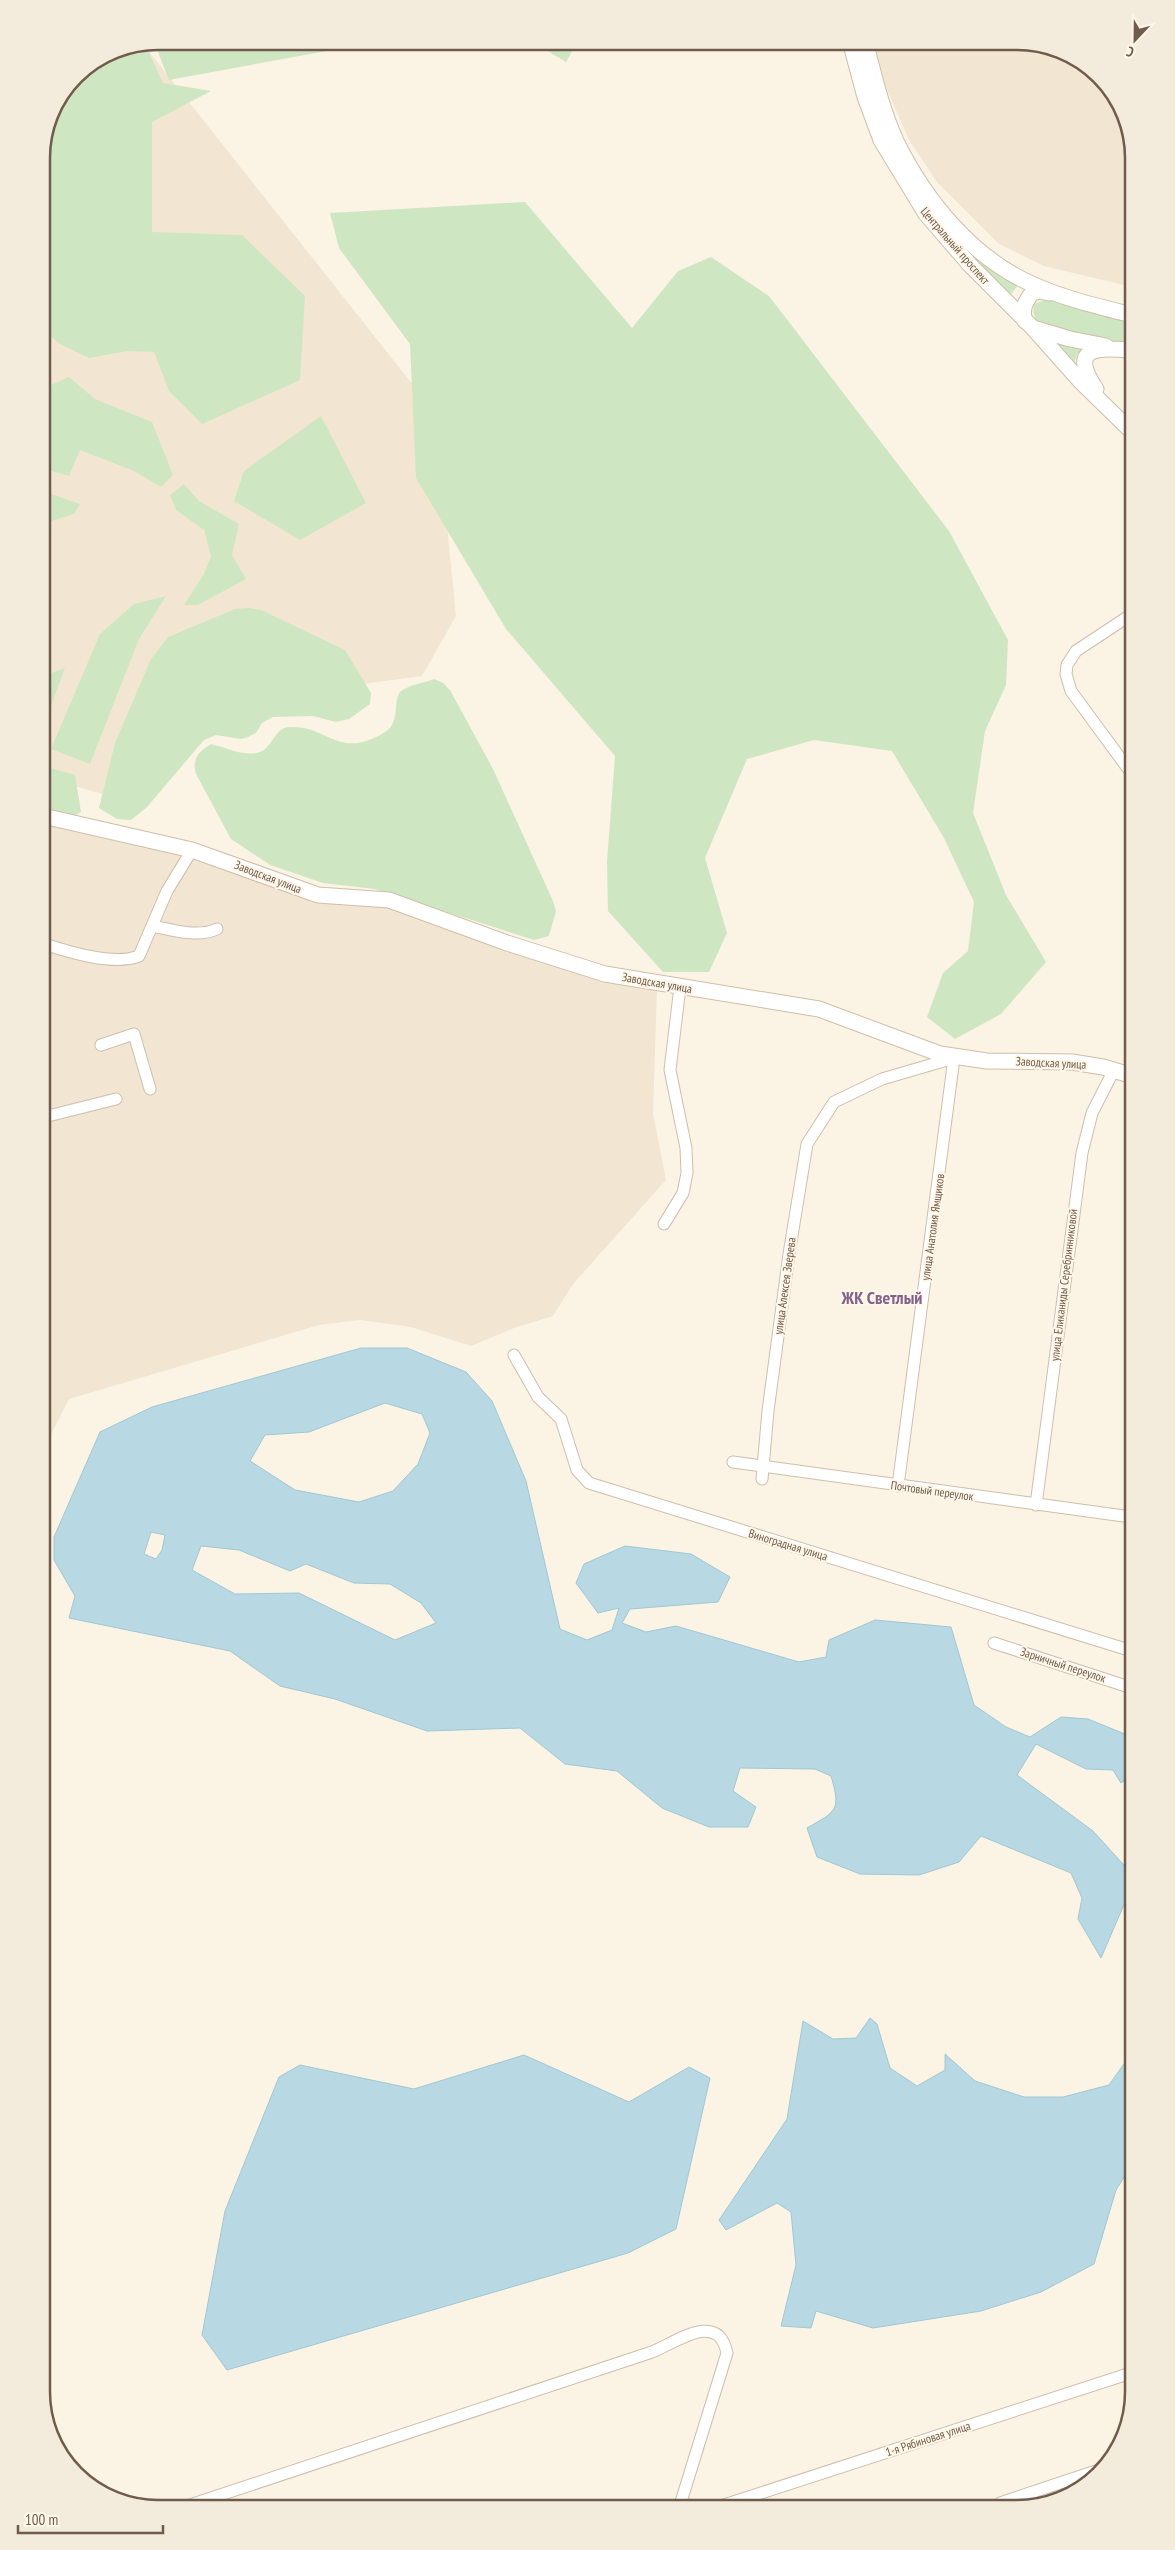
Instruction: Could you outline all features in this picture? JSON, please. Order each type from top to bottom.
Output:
[{"type":"main road","name":"Центральный проспект","points":[[852,50],[865,97],[881,140],[926,214],[949,242],[1110,411]]},
{"type":"main road","name":"Центральный проспект","points":[[867,50],[879,96],[896,142],[937,207],[984,256],[1033,285],[1062,296]]},
{"type":"main road","points":[[1125,313],[1039,291],[1032,293],[1024,306],[1023,314],[1029,324],[1070,339],[1125,349]]},
{"type":"main road","points":[[1125,350],[1095,349],[1087,356],[1084,363],[1091,382],[1110,411],[1125,425]]},
{"type":"main road","name":"Заводская улица","points":[[50,818],[192,850],[326,896],[373,897],[388,900],[585,968],[680,987],[779,1001],[819,1009],[916,1046],[954,1058],[987,1061],[1072,1062],[1125,1073]]},
{"type":"street","points":[[1125,619],[1076,651],[1067,664],[1066,674],[1071,691],[1125,765]]},
{"type":"street","points":[[50,945],[95,956],[128,960],[141,954],[167,891],[192,850]]},
{"type":"street","points":[[152,926],[203,933],[217,929]]},
{"type":"street","points":[[664,1224],[684,1193],[687,1173],[686,1148],[670,1070],[680,987]]},
{"type":"street","points":[[101,1045],[134,1034],[150,1089]]},
{"type":"street","name":"улица Алексея Зверева","points":[[762,1479],[768,1411],[805,1151],[834,1102],[882,1079],[954,1058]]},
{"type":"street","name":"улица Анатолия Ямщиков","points":[[898,1486],[954,1058]]},
{"type":"street","name":"улица Еликаниды Серебринниковой","points":[[1036,1505],[1082,1153],[1092,1113],[1114,1070]]},
{"type":"street","points":[[50,1116],[116,1099]]},
{"type":"street","name":"Виноградная улица","points":[[514,1355],[538,1398],[561,1419],[577,1470],[589,1483],[1125,1650]]},
{"type":"street","name":"Почтовый переулок","points":[[733,1462],[1125,1516]]},
{"type":"street","name":"Зарничный переулок","points":[[994,1643],[1125,1686]]},
{"type":"street","points":[[205,2500],[652,2352],[697,2331],[710,2331],[715,2332],[723,2339],[727,2353],[682,2500]]},
{"type":"street","name":"1-я Рябиновая улица","points":[[739,2500],[1125,2375]]},
{"type":"street","points":[[1009,2500],[1089,2473]]},
{"type":"shaded area","points":[[148,50],[436,414],[456,616],[422,676],[192,707],[106,795],[50,779],[50,150],[58,116],[72,92],[98,68],[110,61]]},
{"type":"shaded area","points":[[874,50],[1025,50],[1059,58],[1071,64],[1094,81],[1114,110],[1123,137],[1125,150],[1125,285],[1044,266],[999,244],[937,182],[909,140],[882,78]]},
{"type":"shaded area","points":[[50,818],[164,842],[300,889],[373,897],[657,989],[653,1114],[666,1180],[573,1284],[553,1316],[514,1328],[471,1346],[411,1327],[360,1320],[319,1325],[69,1399],[50,1436]]},
{"type":"green space","points":[[148,50],[163,83],[211,91],[152,122],[152,232],[242,235],[305,296],[300,380],[202,424],[169,391],[154,352],[128,351],[89,358],[60,344],[50,336],[50,150],[58,116],[72,92],[98,68],[116,58]]},
{"type":"green space","points":[[157,50],[332,50],[169,80]]},
{"type":"green space","points":[[546,50],[573,50],[566,62]]},
{"type":"green space","points":[[525,202],[632,328],[678,271],[711,257],[769,296],[949,531],[1008,640],[1006,685],[985,731],[973,813],[1006,895],[1046,962],[1001,1014],[955,1039],[927,1017],[943,973],[968,951],[974,902],[944,838],[892,751],[814,740],[747,759],[705,858],[727,933],[709,972],[663,972],[608,911],[607,862],[615,756],[506,629],[416,478],[410,344],[339,248],[330,213]]},
{"type":"green space","points":[[933,209],[1019,284],[1007,299]]},
{"type":"green space","points":[[1048,299],[1125,317],[1125,344],[1044,327],[1035,317],[1033,312],[1034,304]]},
{"type":"green space","points":[[1046,341],[1086,348],[1078,353],[1072,367]]},
{"type":"green space","points":[[69,377],[95,399],[152,422],[173,475],[161,487],[134,471],[80,450],[69,476],[50,470],[50,385]]},
{"type":"green space","points":[[321,416],[366,503],[300,540],[234,501],[244,471]]},
{"type":"green space","points":[[184,484],[199,501],[239,524],[232,555],[246,579],[198,605],[184,605],[204,574],[211,556],[204,530],[176,510],[170,495]]},
{"type":"green space","points":[[50,494],[80,504],[74,514],[50,522]]},
{"type":"green space","points":[[166,596],[139,639],[90,764],[51,749],[100,634],[134,604]]},
{"type":"green space","points":[[249,608],[261,610],[345,650],[371,693],[370,704],[349,719],[336,722],[313,716],[273,717],[262,723],[256,733],[248,737],[241,739],[216,735],[204,740],[147,807],[131,820],[117,819],[99,808],[115,743],[151,659],[168,637],[235,609]]},
{"type":"green space","points":[[65,668],[50,708],[50,673]]},
{"type":"green space","points":[[434,679],[443,683],[450,690],[493,769],[553,901],[556,911],[549,936],[534,940],[375,889],[323,883],[270,865],[231,839],[196,774],[195,764],[197,756],[211,744],[239,752],[256,753],[266,748],[284,728],[303,728],[345,743],[369,740],[390,728],[395,717],[398,695],[401,691]]},
{"type":"green space","points":[[50,768],[75,775],[81,812],[74,816],[50,810]]},
{"type":"water","points":[[361,1348],[407,1348],[466,1372],[492,1401],[526,1481],[560,1629],[587,1640],[612,1630],[619,1608],[598,1613],[576,1583],[584,1564],[625,1546],[691,1554],[730,1577],[718,1602],[630,1609],[622,1623],[646,1632],[676,1626],[799,1662],[826,1657],[829,1640],[875,1620],[951,1627],[974,1705],[1006,1727],[1030,1737],[1061,1717],[1088,1719],[1125,1734],[1125,1780],[1121,1783],[1113,1770],[1086,1769],[1036,1744],[1017,1775],[1093,1831],[1125,1866],[1125,1902],[1101,1958],[1078,1919],[1082,1898],[1071,1873],[981,1836],[959,1862],[919,1875],[860,1874],[817,1857],[807,1828],[830,1813],[836,1803],[836,1796],[831,1776],[815,1769],[740,1768],[733,1791],[756,1807],[748,1827],[709,1827],[662,1808],[617,1771],[565,1764],[520,1728],[427,1731],[335,1699],[280,1686],[230,1651],[69,1618],[75,1596],[54,1560],[54,1537],[100,1432],[152,1407]],"holes":[[[385,1403],[422,1414],[430,1433],[418,1464],[393,1491],[359,1502],[295,1490],[250,1461],[265,1435],[309,1432]],[[151,1532],[165,1535],[162,1550],[156,1559],[144,1554]],[[201,1546],[239,1550],[290,1571],[306,1564],[354,1583],[390,1584],[421,1603],[436,1623],[395,1640],[299,1593],[235,1594],[192,1570]]]},
{"type":"water","points":[[870,2018],[877,2024],[890,2068],[917,2086],[945,2070],[945,2054],[975,2081],[1024,2097],[1063,2097],[1109,2085],[1125,2062],[1125,2176],[1116,2190],[1094,2264],[1041,2292],[981,2311],[873,2328],[816,2311],[811,2328],[781,2326],[796,2265],[791,2212],[777,2203],[726,2230],[719,2220],[787,2119],[803,2021],[833,2039],[856,2038]]},
{"type":"water","points":[[524,2055],[629,2102],[689,2067],[710,2078],[676,2229],[628,2253],[227,2370],[202,2335],[225,2211],[279,2077],[300,2065],[414,2089]]},
{"type":"district","name":"ЖК Светлый","points":[[882,1298]]}]
